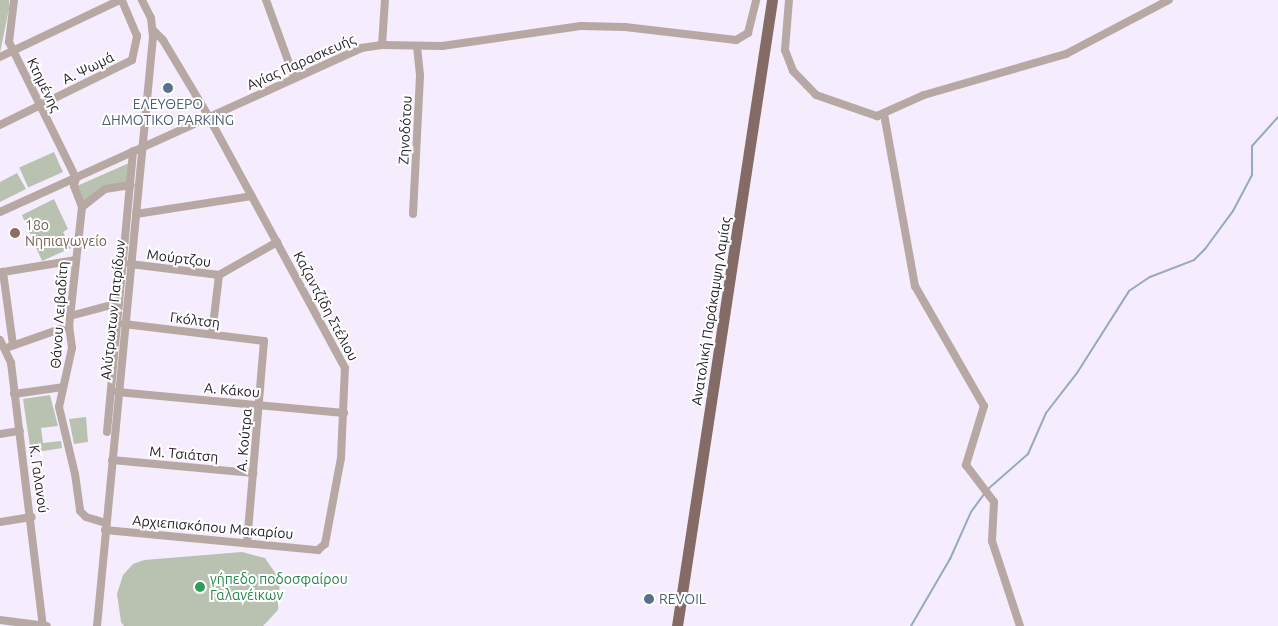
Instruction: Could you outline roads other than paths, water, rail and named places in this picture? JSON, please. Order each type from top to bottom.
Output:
[{"type":"main road","name":"Ανατολική Παράκαμψη Λαμίας","points":[[677,626],[772,0]]},
{"type":"street","name":"Κτημένης","points":[[14,0],[8,33],[13,50],[76,178]]},
{"type":"street","points":[[0,57],[121,0]]},
{"type":"street","name":"Α. Ψωμά","points":[[0,125],[132,60],[137,36],[121,0]]},
{"type":"street","name":"Αλύτρωτων Πατρίδων","points":[[97,626],[153,30],[151,18],[142,0]]},
{"type":"street","points":[[266,0],[294,77]]},
{"type":"street","points":[[382,45],[384,0]]},
{"type":"street","name":"Αγίας Παρασκευής","points":[[0,212],[350,52],[382,45],[417,47],[581,26],[625,27],[736,40],[748,33],[756,0]]},
{"type":"street","points":[[789,0],[786,55],[797,77],[821,98],[873,115],[884,114],[924,95],[1066,54],[1169,0]]},
{"type":"street","name":"Καζαντζίδη Στέλιου","points":[[153,30],[163,40],[209,117],[346,368],[340,471],[325,544],[318,550]]},
{"type":"street","name":"Ζηνοδότου","points":[[413,214],[420,75],[417,47]]},
{"type":"street","points":[[884,114],[915,286],[984,406],[966,465],[994,502],[992,541],[1020,626]]},
{"type":"street","points":[[107,432],[133,151]]},
{"type":"street","name":"Θάνου Λειβαδίτη","points":[[76,178],[74,186],[82,207],[68,326],[72,348],[62,388],[60,416],[76,474],[78,507],[83,516],[105,526]]},
{"type":"street","points":[[82,207],[105,189],[131,185]]},
{"type":"street","points":[[136,214],[252,196]]},
{"type":"street","name":"Μούρτζου","points":[[130,264],[218,275],[277,242]]},
{"type":"street","points":[[13,345],[1,272],[76,260]]},
{"type":"street","points":[[212,334],[218,275]]},
{"type":"street","points":[[70,316],[119,303]]},
{"type":"street","name":"Γκόλτση","points":[[124,324],[263,340]]},
{"type":"street","points":[[6,349],[68,326]]},
{"type":"street","name":"Κ. Γαλανού","points":[[0,340],[6,349],[11,363],[32,517],[43,626]]},
{"type":"street","name":"Α. Κούτρα","points":[[247,543],[260,405],[263,340]]},
{"type":"street","points":[[14,394],[62,388]]},
{"type":"street","name":"Α. Κάκου","points":[[118,392],[344,413]]},
{"type":"street","points":[[0,434],[20,431]]},
{"type":"street","name":"Μ. Τσιάτση","points":[[112,460],[254,473]]},
{"type":"street","points":[[0,522],[32,517]]},
{"type":"street","name":"Αρχιεπισκόπου Μακαρίου","points":[[105,526],[318,550]]},
{"type":"street","points":[[0,620],[48,626]]},
{"type":"waterway","points":[[988,489],[1028,454],[1046,413],[1077,373],[1129,291],[1150,277],[1194,260],[1205,249],[1233,211],[1252,175],[1252,146],[1278,117]]},
{"type":"waterway","points":[[911,626],[950,559],[971,512],[985,493]]},
{"type":"place","name":"ΕΛΕΥΘΕΡΟ ΔΗΜΟΤΙΚΟ PARKING","points":[[168,88]]},
{"type":"place","name":"18ο Νηπιαγωγείο","points":[[15,233]]},
{"type":"place","name":"γήπεδο ποδοσφαίρου Γαλανέικων","points":[[200,587]]},
{"type":"place","name":"REVOIL","points":[[649,599]]}]
